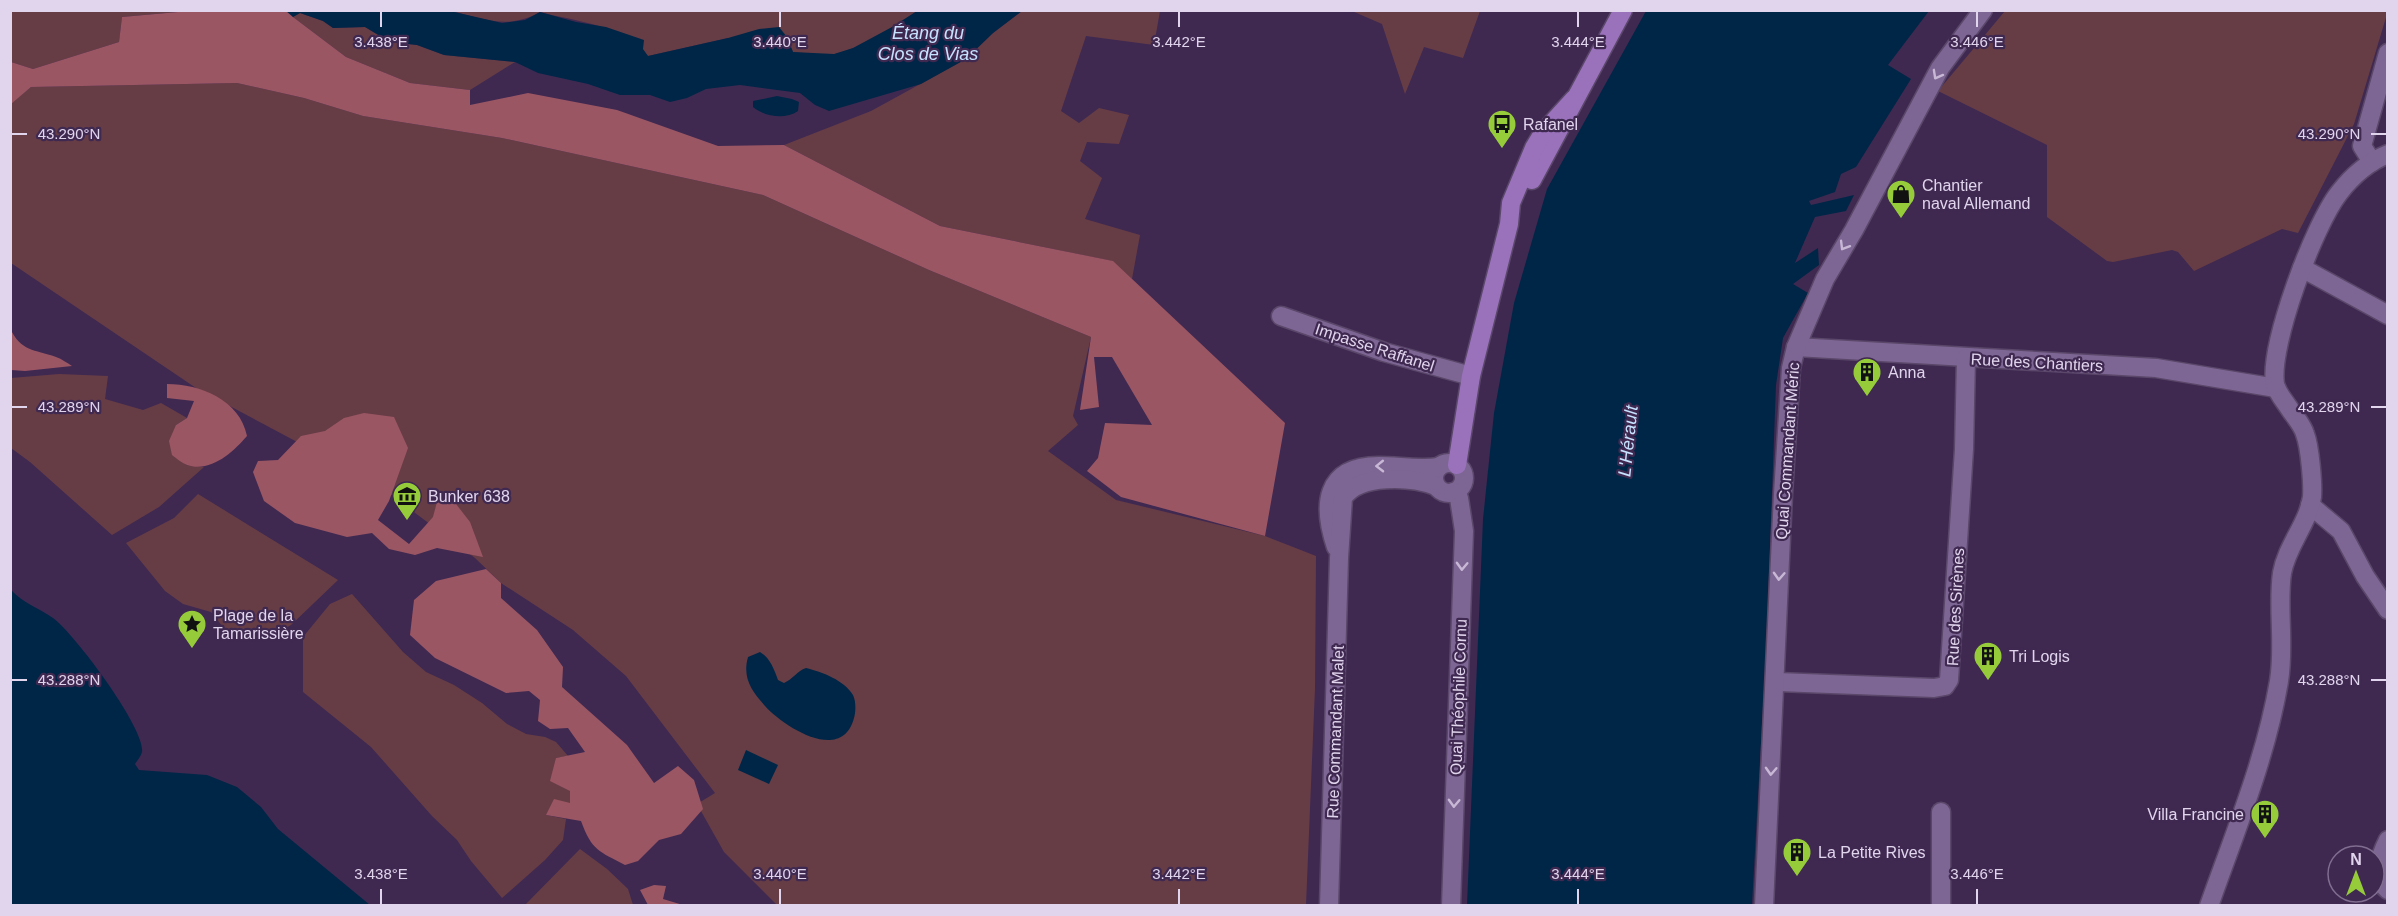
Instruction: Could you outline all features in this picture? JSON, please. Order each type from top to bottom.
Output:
[{"type":"main road","points":[[1457,465],[1471,375],[1509,224],[1511,203],[1534,148],[1543,133],[1574,99],[1623,10]]},
{"type":"street","name":"Quai Commandant Méric","points":[[1764,906],[1789,400],[1791,368],[1796,346],[1825,279],[1854,230],[1940,68],[1983,10]]},
{"type":"street","points":[[2209,906],[2268,727],[2282,656],[2283,572],[2289,550],[2310,505],[2313,486],[2305,434],[2276,387],[2274,375],[2277,349],[2301,268],[2319,228],[2337,195],[2352,177],[2380,158],[2362,146],[2388,53]]},
{"type":"street","points":[[2301,268],[2388,315]]},
{"type":"street","name":"Impasse Raffanel","points":[[1281,316],[1384,352],[1471,375]]},
{"type":"street","name":"Rue des Chantiers","points":[[1796,346],[2156,368],[2276,387]]},
{"type":"street","name":"Rue des Sirènes","points":[[1776,682],[1934,688],[1948,683],[1962,493],[1966,358]]},
{"type":"street","points":[[1448,463],[1457,465],[1464,477],[1461,487],[1445,489],[1434,478],[1439,467],[1448,463]]},
{"type":"street","name":"Rue Commandant Malet","points":[[1339,558],[1331,531],[1328,502],[1334,484],[1354,470],[1376,466],[1439,467]]},
{"type":"street","name":"Rue Commandant Malet","points":[[1329,906],[1342,503],[1346,494],[1359,483],[1376,480],[1419,482],[1445,489]]},
{"type":"street","name":"Quai Théophile Cornu","points":[[1445,489],[1459,498],[1464,531],[1451,906]]},
{"type":"street","points":[[2310,505],[2341,531],[2365,576],[2388,610]]},
{"type":"street","points":[[1941,812],[1941,906]]},
{"type":"street","points":[[2388,840],[2378,864],[2379,878],[2388,890]]},
{"type":"shaded area","points":[[11,11],[189,11],[122,17],[119,42],[33,69],[11,62]]},
{"type":"shaded area","points":[[189,11],[290,12],[293,17],[346,57],[410,83],[470,90],[470,105],[528,93],[617,110],[718,146],[784,145],[940,226],[1113,261],[1285,423],[1265,536],[1121,497],[1087,471],[1098,458],[1105,423],[1152,425],[1112,357],[1094,357],[1099,407],[1080,410],[1091,337],[929,270],[763,195],[502,138],[363,116],[304,98],[237,83],[31,87],[11,104],[11,62],[33,69],[119,42],[122,17]]},
{"type":"shaded area","points":[[451,11],[917,11],[866,42],[835,54],[793,52],[787,37],[728,38],[648,56],[625,37],[584,22],[540,12],[517,21],[507,22],[486,20]]},
{"type":"shaded area","points":[[1022,11],[1160,11],[1154,45],[1086,36],[1061,111],[1079,123],[1099,108],[1129,115],[1119,144],[1087,142],[1080,161],[1102,178],[1085,219],[1140,235],[1132,279],[1112,261],[940,226],[784,145],[871,111],[966,59],[993,33]]},
{"type":"shaded area","points":[[1352,11],[1480,11],[1463,58],[1424,47],[1405,94],[1382,24]]},
{"type":"shaded area","points":[[2005,11],[2387,11],[2387,14],[2354,124],[2298,233],[2282,229],[2194,271],[2178,252],[2172,250],[2113,262],[2107,261],[2047,217],[2047,145],[1938,91]]},
{"type":"shaded area","points":[[300,13],[323,21],[333,28],[365,27],[390,42],[417,45],[444,55],[515,62],[470,90],[410,83],[346,57],[293,17]]},
{"type":"shaded area","points":[[237,83],[304,98],[363,116],[502,138],[763,195],[929,270],[1091,337],[1073,416],[1078,425],[1048,451],[1116,500],[1265,536],[1316,556],[1315,688],[1306,905],[777,905],[724,852],[697,804],[715,793],[626,676],[573,630],[501,583],[475,558],[378,485],[196,388],[11,263],[10,104],[31,87]]},
{"type":"shaded area","points":[[10,328],[24,346],[58,358],[72,366],[25,371],[11,370]]},
{"type":"shaded area","points":[[59,374],[108,376],[105,399],[143,410],[161,403],[187,418],[176,425],[186,465],[204,467],[159,507],[112,535],[11,448],[11,378]]},
{"type":"shaded area","points":[[167,384],[192,387],[217,396],[236,413],[243,423],[247,436],[221,460],[213,464],[196,467],[181,462],[172,455],[169,441],[176,425],[187,418],[194,401],[167,398]]},
{"type":"shaded area","points":[[364,413],[394,417],[408,448],[389,501],[378,520],[409,544],[433,517],[437,502],[456,504],[470,522],[483,557],[437,548],[415,555],[389,549],[372,533],[347,537],[295,523],[264,501],[253,472],[258,461],[278,460],[301,436],[325,431],[344,418]]},
{"type":"shaded area","points":[[198,494],[338,580],[291,625],[275,634],[244,637],[223,627],[211,612],[183,604],[165,591],[126,543],[174,518]]},
{"type":"shaded area","points":[[486,569],[501,583],[501,598],[537,630],[563,667],[562,687],[627,745],[654,783],[678,766],[694,780],[703,809],[681,834],[659,840],[638,861],[625,865],[597,849],[589,839],[581,821],[546,815],[554,799],[570,803],[570,791],[550,781],[556,758],[585,752],[568,728],[550,729],[538,721],[540,700],[529,691],[506,693],[435,658],[410,635],[414,600],[436,581]]},
{"type":"shaded area","points":[[352,594],[403,652],[426,672],[454,685],[482,703],[507,724],[526,734],[545,737],[556,742],[568,756],[556,758],[570,791],[570,803],[546,815],[566,819],[563,840],[545,860],[502,898],[471,861],[457,840],[432,816],[371,747],[303,692],[303,637],[330,604]]},
{"type":"shaded area","points":[[580,849],[607,869],[628,889],[633,905],[525,905]]},
{"type":"shaded area","points":[[654,885],[666,886],[663,899],[683,905],[648,905],[640,890]]},
{"type":"water","name":"Étang du Clos de Vias","points":[[286,11],[450,11],[502,23],[525,20],[540,12],[606,27],[644,40],[643,49],[648,56],[759,29],[779,27],[787,37],[793,52],[834,54],[853,48],[917,11],[1022,11],[993,33],[966,59],[921,84],[829,111],[815,105],[800,93],[740,85],[706,89],[687,98],[670,102],[650,95],[620,95],[588,84],[538,73],[515,62],[444,55],[417,45],[390,42],[365,27],[333,28],[323,21],[300,13],[293,17]]},
{"type":"water","name":"L'Hérault","points":[[1646,11],[1929,11],[1888,65],[1911,79],[1856,167],[1841,174],[1835,192],[1809,201],[1811,205],[1854,195],[1846,211],[1815,217],[1795,263],[1818,248],[1819,265],[1793,284],[1808,293],[1783,338],[1776,385],[1766,652],[1752,905],[1467,905],[1483,519],[1494,413],[1514,303],[1547,189]]},
{"type":"water","points":[[777,96],[799,102],[798,111],[787,116],[775,116],[753,107],[753,101]]},
{"type":"water","points":[[11,590],[53,618],[91,660],[133,723],[142,752],[135,764],[139,770],[207,775],[237,787],[261,807],[278,829],[370,905],[11,905]]},
{"type":"water","points":[[760,652],[769,661],[778,680],[784,683],[806,668],[826,674],[844,685],[853,695],[855,703],[854,718],[848,732],[838,738],[826,740],[812,737],[785,723],[765,706],[749,684],[746,671],[748,657]]},
{"type":"water","points":[[746,750],[778,765],[769,784],[738,770]]},
{"type":"place","name":"Rafanel","points":[[1502,150]]},
{"type":"place","name":"Chantier naval Allemand","points":[[1901,220]]},
{"type":"place","name":"Anna","points":[[1867,398]]},
{"type":"place","name":"Bunker 638","points":[[407,522]]},
{"type":"place","name":"Plage de la Tamarissière","points":[[192,650]]},
{"type":"place","name":"Tri Logis","points":[[1988,682]]},
{"type":"place","name":"Villa Francine","points":[[2265,840]]},
{"type":"place","name":"La Petite Rives","points":[[1797,878]]}]
